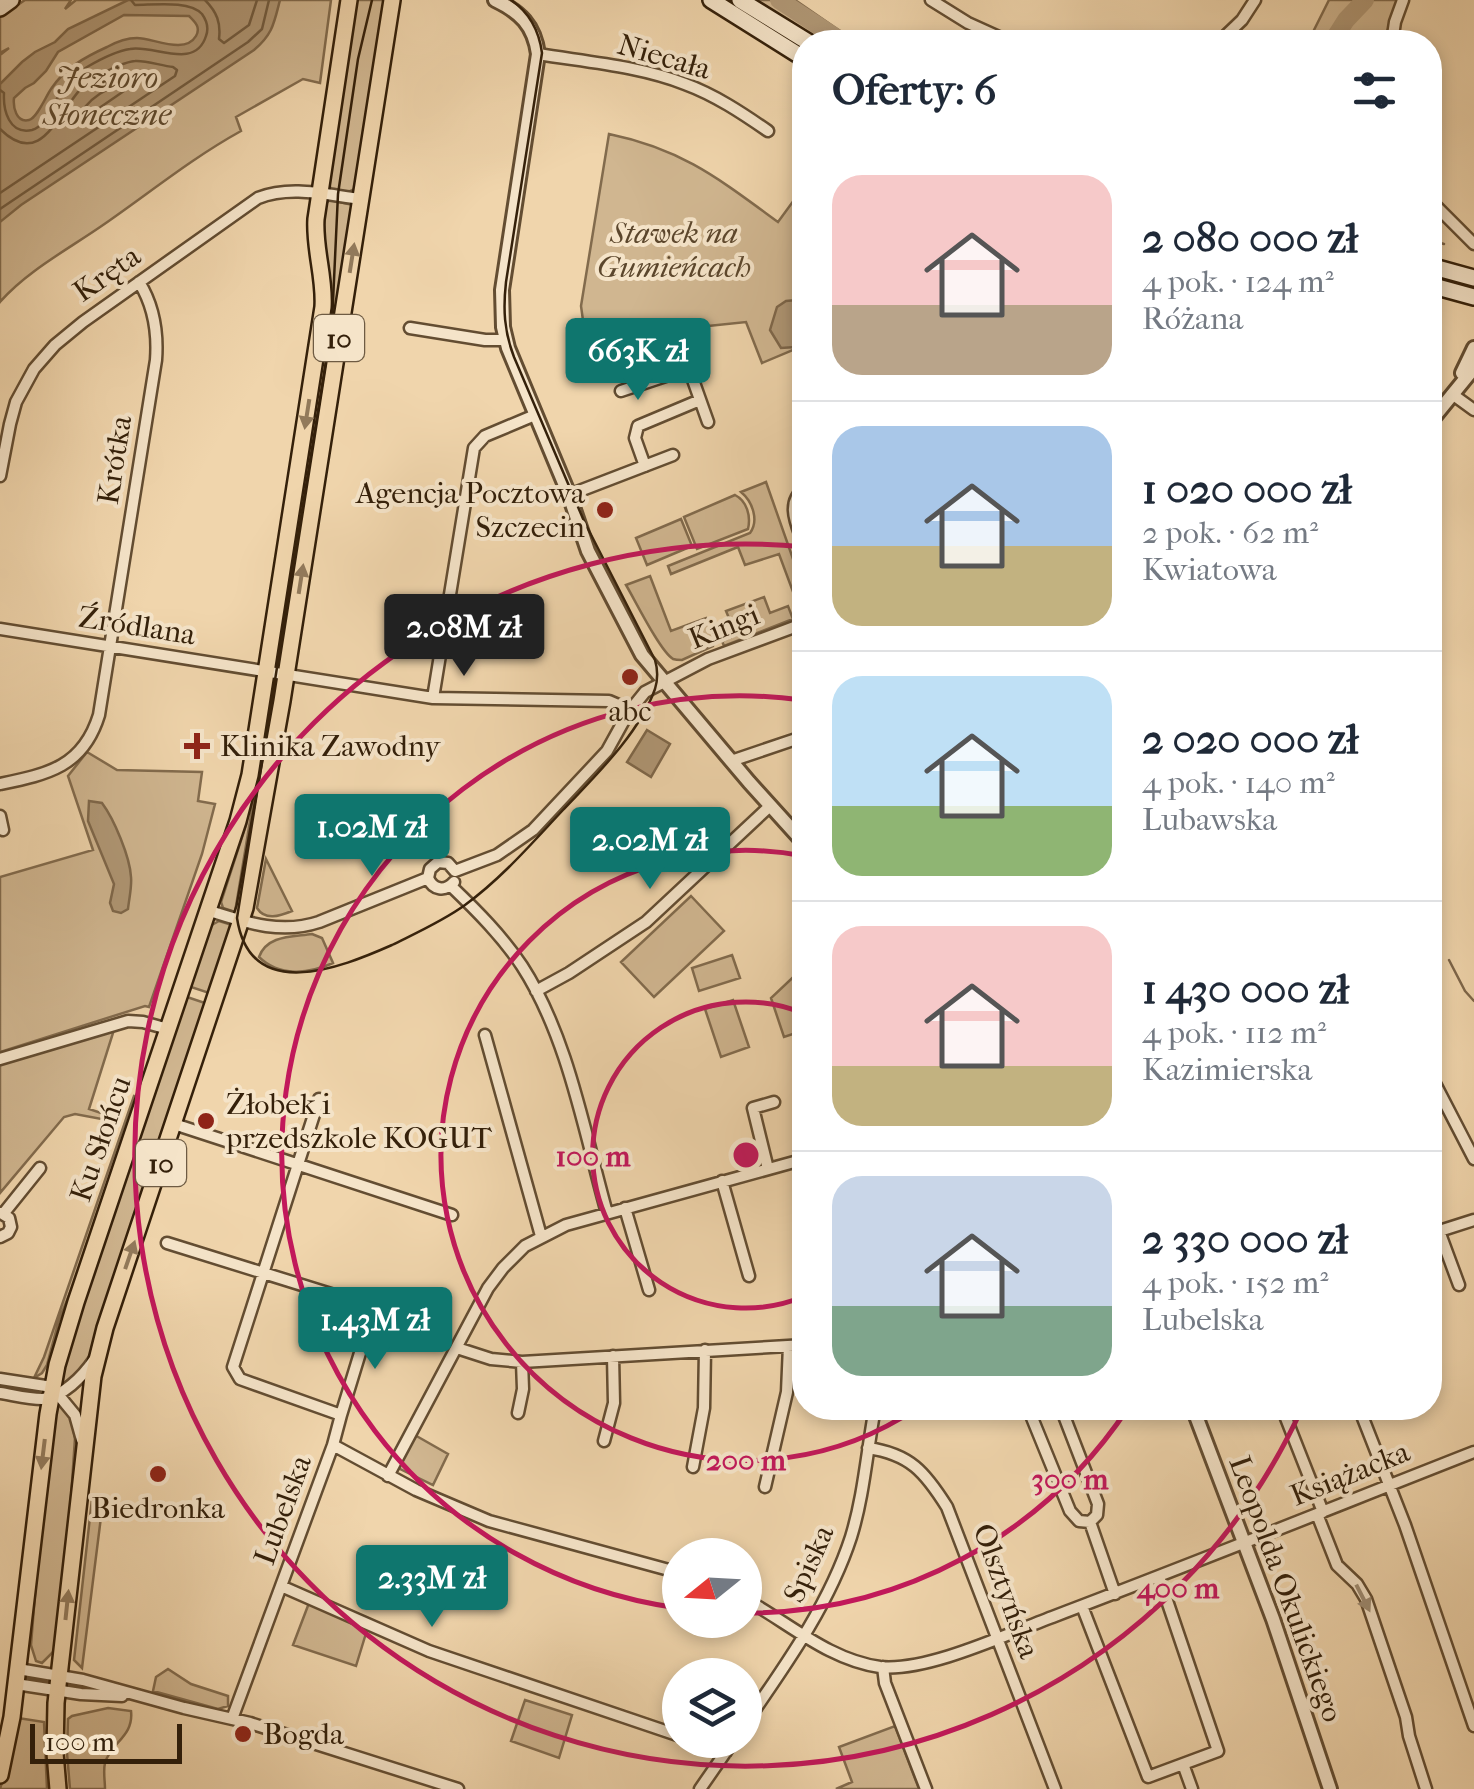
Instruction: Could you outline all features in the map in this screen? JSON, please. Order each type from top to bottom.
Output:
[{"type":"main road","points":[[0,8],[11,0]]},
{"type":"main road","name":"Ku Słońcu","points":[[0,1775],[9,1738],[54,1392],[67,1328],[246,794],[322,307],[323,284],[315,230],[350,0]]},
{"type":"main road","name":"10","points":[[58,1789],[58,1682],[91,1387],[99,1347],[242,921],[286,675],[392,0]]},
{"type":"main road","points":[[711,0],[792,51]]},
{"type":"main road","points":[[740,0],[792,32]]},
{"type":"main road","points":[[1442,269],[1474,278]]},
{"type":"main road","points":[[1442,288],[1474,297]]},
{"type":"street","points":[[931,0],[983,30]]},
{"type":"street","points":[[1232,30],[1256,0]]},
{"type":"street","points":[[1394,30],[1403,0]]},
{"type":"street","points":[[498,1],[528,23],[538,54],[502,290],[505,340],[598,573],[642,655],[792,830]]},
{"type":"street","name":"Niecała","points":[[538,54],[625,68],[686,84],[768,131]]},
{"type":"street","name":"Kręta","points":[[0,476],[12,413],[34,369],[55,344],[258,198],[290,191],[319,194]]},
{"type":"street","points":[[319,194],[361,200]]},
{"type":"street","points":[[1442,212],[1474,244]]},
{"type":"street","name":"Krótka","points":[[0,784],[57,769],[86,745],[99,715],[157,348],[152,312],[138,282]]},
{"type":"street","points":[[410,328],[505,340]]},
{"type":"street","points":[[1452,394],[1474,348]]},
{"type":"street","points":[[1442,407],[1474,368]]},
{"type":"street","points":[[621,391],[687,369],[708,422]]},
{"type":"street","points":[[1452,394],[1474,410]]},
{"type":"street","points":[[645,466],[635,438],[638,426],[700,400]]},
{"type":"street","points":[[433,698],[474,448],[491,433],[535,415]]},
{"type":"street","points":[[569,495],[674,455]]},
{"type":"street","name":"Kingi","points":[[630,710],[645,692],[708,658],[792,627]]},
{"type":"street","name":"Źródlana","points":[[0,630],[266,672]]},
{"type":"street","points":[[266,672],[433,698],[609,700],[630,710],[606,753],[530,832],[498,856],[455,871]]},
{"type":"street","points":[[731,762],[792,741]]},
{"type":"street","points":[[536,991],[646,922],[770,806]]},
{"type":"street","points":[[0,816],[3,830]]},
{"type":"street","points":[[438,862],[448,863],[455,871],[455,880],[446,888],[437,888],[428,878],[430,868],[438,862]]},
{"type":"street","points":[[208,910],[279,928],[307,926],[428,878]]},
{"type":"street","points":[[451,886],[501,937],[536,991],[563,1057],[607,1212]]},
{"type":"street","points":[[0,1059],[128,1021],[168,1029]]},
{"type":"street","points":[[485,1036],[541,1236]]},
{"type":"street","points":[[1442,1097],[1474,1159]]},
{"type":"street","points":[[319,1099],[233,1367],[240,1379],[341,1415]]},
{"type":"street","points":[[768,1168],[753,1108],[774,1102]]},
{"type":"street","points":[[174,1124],[452,1215]]},
{"type":"street","points":[[388,1476],[495,1278],[518,1252],[566,1224],[792,1162]]},
{"type":"street","points":[[0,1237],[11,1226],[9,1218],[2,1214],[40,1168]]},
{"type":"street","points":[[722,1181],[748,1276]]},
{"type":"street","points":[[625,1208],[650,1290]]},
{"type":"street","points":[[1442,1230],[1474,1220]]},
{"type":"street","points":[[167,1243],[263,1274]]},
{"type":"street","points":[[1442,1250],[1459,1285]]},
{"type":"street","name":"Lubelska","points":[[263,1274],[363,1304],[370,1312],[333,1445],[281,1586],[429,1651],[662,1730]]},
{"type":"street","points":[[457,1348],[491,1359],[522,1362],[790,1346],[787,1392],[765,1486]]},
{"type":"street","points":[[0,1393],[43,1399],[85,1372],[99,1347]]},
{"type":"street","points":[[693,1467],[704,1408],[705,1350]]},
{"type":"street","points":[[604,1441],[614,1403],[613,1356]]},
{"type":"street","points":[[518,1413],[523,1389],[522,1362]]},
{"type":"street","points":[[0,1380],[54,1392],[78,1422],[84,1456]]},
{"type":"street","name":"Spiska","points":[[762,1698],[827,1594],[848,1544],[872,1420]]},
{"type":"street","points":[[1033,1420],[1070,1511],[1079,1520],[1090,1522]]},
{"type":"street","points":[[1066,1420],[1098,1504],[1097,1515],[1090,1522]]},
{"type":"street","name":"Leopolda Okulickiego","points":[[1198,1420],[1245,1542],[1330,1789]]},
{"type":"street","points":[[1286,1420],[1337,1566],[1357,1584],[1366,1600],[1426,1789]]},
{"type":"street","points":[[1365,1420],[1474,1726]]},
{"type":"street","points":[[333,1445],[388,1476],[508,1528],[662,1568]]},
{"type":"street","name":"Olsztyńska","points":[[868,1448],[892,1452],[909,1462],[924,1475],[952,1517],[1055,1789]]},
{"type":"street","name":"Książacka","points":[[883,1667],[931,1660],[996,1638],[1474,1452]]},
{"type":"street","points":[[1090,1522],[1115,1594]]},
{"type":"street","points":[[1082,1606],[1148,1777],[1218,1751],[1159,1576]]},
{"type":"street","points":[[232,1720],[281,1586]]},
{"type":"street","points":[[762,1610],[837,1654],[883,1667],[926,1789]]},
{"type":"street","points":[[17,1676],[143,1697],[276,1730],[458,1789]]},
{"type":"street","points":[[700,1789],[722,1758]]},
{"type":"street","points":[[1184,1764],[1192,1789]]},
{"type":"green space","points":[[25,0],[71,0],[65,9],[76,0],[331,0],[320,83],[303,79],[236,117],[241,131],[49,260],[0,302],[0,55],[9,48],[0,53],[0,17]]},
{"type":"green space","points":[[355,0],[386,0],[355,189],[348,192],[331,190],[328,180]]},
{"type":"green space","points":[[752,0],[795,0],[839,30],[800,30]]},
{"type":"green space","points":[[1329,0],[1397,0],[1388,30],[1314,30]]},
{"type":"green space","name":"Stawek na Gumieńcach","points":[[609,134],[679,157],[718,179],[778,222],[792,203],[792,350],[762,363],[746,322],[708,326],[596,365],[587,349],[581,306]]},
{"type":"green space","points":[[330,200],[353,205],[335,332],[326,330],[321,233],[325,204]]},
{"type":"green space","points":[[766,482],[792,556],[792,589],[779,554],[745,565],[738,547],[671,574],[668,566],[750,533],[753,512],[741,492]]},
{"type":"green space","points":[[735,495],[747,509],[748,529],[697,549],[684,517]]},
{"type":"green space","points":[[681,519],[692,546],[647,565],[636,538]]},
{"type":"green space","points":[[650,576],[671,631],[706,618],[715,641],[713,646],[682,660],[668,654],[626,585]]},
{"type":"green space","points":[[764,597],[770,613],[788,606],[792,619],[724,646],[722,641],[736,635],[726,611]]},
{"type":"green space","points":[[269,694],[235,912],[223,908],[221,902],[246,825]]},
{"type":"green space","points":[[87,752],[117,770],[202,772],[198,801],[215,804],[202,854],[149,1007],[0,1052],[0,877],[93,850],[68,776]]},
{"type":"green space","points":[[266,859],[292,911],[278,916],[268,916],[257,908]]},
{"type":"green space","points":[[691,896],[724,931],[654,997],[621,962]]},
{"type":"green space","points":[[219,921],[232,925],[212,994],[188,986],[210,926]]},
{"type":"green space","points":[[312,934],[322,938],[333,963],[294,972],[276,968],[259,957],[274,941]]},
{"type":"green space","points":[[732,955],[740,978],[699,991],[692,968]]},
{"type":"green space","points":[[792,978],[792,1034],[784,1037],[771,998]]},
{"type":"green space","points":[[184,996],[208,1004],[90,1356],[78,1373],[61,1385],[67,1346]]},
{"type":"green space","points":[[733,1000],[749,1047],[721,1057],[705,1009]]},
{"type":"green space","points":[[111,1025],[113,1033],[89,1109],[116,1118],[112,1121],[75,1114],[64,1117],[0,1193],[0,1059]]},
{"type":"green space","points":[[134,1096],[139,1097],[59,1320],[47,1365],[34,1378],[44,1357]]},
{"type":"green space","points":[[57,1402],[71,1418],[75,1438],[58,1637],[53,1652],[42,1663],[36,1661],[31,1645],[43,1495]]},
{"type":"green space","points":[[413,1434],[448,1454],[433,1485],[396,1467]]},
{"type":"green space","points":[[92,1499],[102,1509],[82,1668],[74,1660]]},
{"type":"green space","points":[[309,1603],[367,1630],[356,1666],[293,1645]]},
{"type":"green space","points":[[168,1669],[191,1684],[228,1696],[228,1706],[218,1709],[153,1691],[156,1677]]},
{"type":"green space","points":[[525,1700],[572,1715],[559,1758],[511,1741]]},
{"type":"green space","points":[[108,1708],[131,1711],[131,1720],[105,1763],[105,1789],[70,1789],[68,1719]]},
{"type":"green space","points":[[18,1718],[44,1722],[47,1789],[0,1789]]},
{"type":"green space","points":[[895,1726],[919,1789],[836,1789],[852,1782],[839,1747]]},
{"type":"water","name":"Jezioro Słoneczne","points":[[128,0],[280,0],[269,33],[254,50],[0,222],[0,84],[22,62],[68,29]],"holes":[[[124,15],[189,16],[198,30],[191,42],[177,45],[137,38],[114,43],[63,75],[32,118],[25,120],[16,114],[14,98],[46,71],[58,52]]]},
{"type":"water","points":[[792,300],[792,347],[781,348],[770,330],[777,307]]},
{"type":"water","points":[[647,730],[670,744],[651,777],[627,762]]},
{"type":"water","points":[[89,801],[102,803],[107,810],[128,859],[128,909],[121,913],[113,911],[110,903],[114,884],[88,821]]},
{"type":"waterway","points":[[779,0],[825,30]]},
{"type":"waterway","points":[[1340,30],[1365,0]]},
{"type":"waterway","points":[[1449,960],[1474,1001]]},
{"type":"tram line","points":[[372,0],[358,59],[338,194],[332,323],[237,918],[245,945],[259,962],[278,970],[300,972],[348,963],[392,945],[479,895],[615,754],[648,706],[656,685],[655,660],[584,521],[508,338],[506,282],[542,53],[532,23],[511,0]]},
{"type":"place","name":"Agencja Pocztowa Szczecin","points":[[605,510]]},
{"type":"place","name":"abc","points":[[630,677]]},
{"type":"place","name":"Klinika Zawodny","points":[[197,746]]},
{"type":"place","name":"Żłobek i przedszkole KOGUT","points":[[206,1121]]},
{"type":"place","name":"Biedronka","points":[[158,1474]]},
{"type":"place","name":"Bogda","points":[[243,1734]]}]
